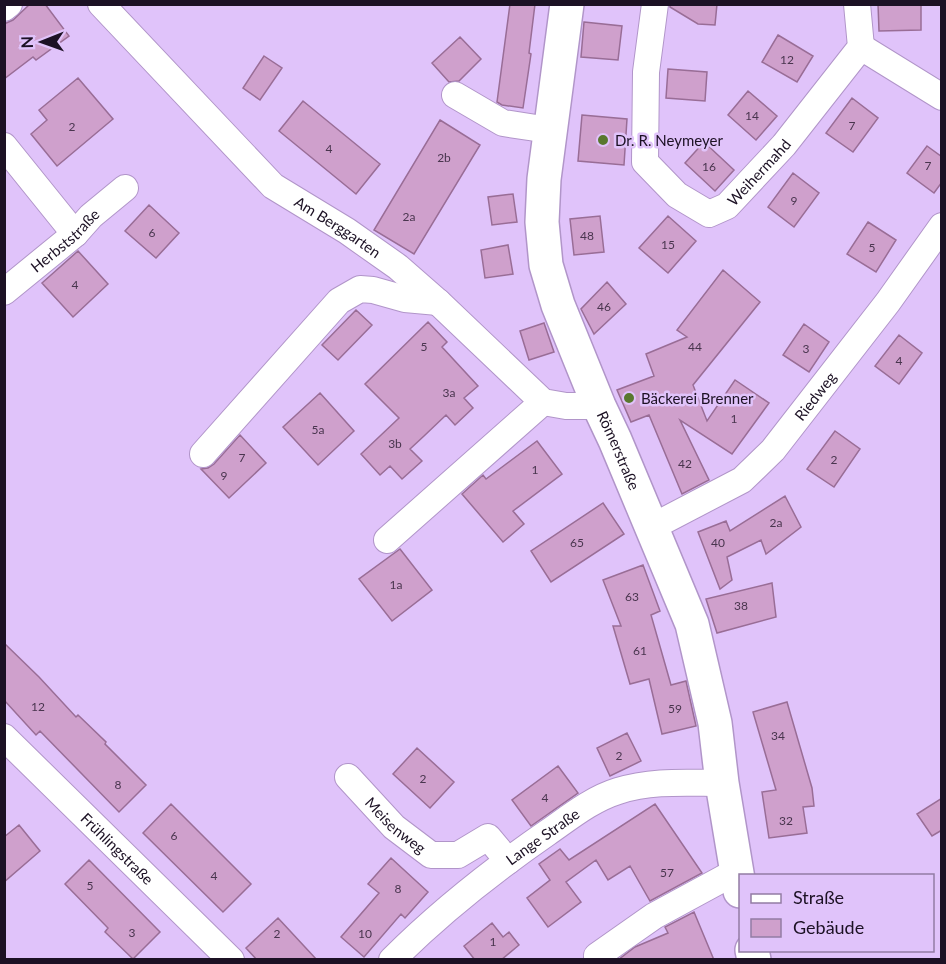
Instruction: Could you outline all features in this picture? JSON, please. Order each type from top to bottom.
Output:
[{"type":"main road","name":"Römerstraße","points":[[567,4],[549,130],[542,222],[546,265],[558,305],[599,406],[692,624],[715,723],[722,783],[739,881]]},
{"type":"street","points":[[4,8],[9,4]]},
{"type":"street","name":"Am Berggarten","points":[[101,4],[273,186],[347,231],[399,267],[543,402]]},
{"type":"street","name":"Weihermahd","points":[[655,4],[646,72],[645,162],[677,195],[709,214],[727,206],[784,145],[861,47]]},
{"type":"street","points":[[857,4],[861,47],[942,97]]},
{"type":"street","points":[[455,95],[503,123],[549,130]]},
{"type":"street","points":[[4,146],[75,234]]},
{"type":"street","name":"Herbststraße","points":[[4,292],[75,234],[91,216],[125,188]]},
{"type":"street","name":"Riedweg","points":[[652,527],[742,480],[773,450],[888,302],[942,226]]},
{"type":"street","points":[[203,454],[339,301],[360,289],[373,290],[405,299],[438,302]]},
{"type":"street","points":[[387,540],[543,402],[566,406],[599,406]]},
{"type":"street","name":"Frühlingstraße","points":[[4,737],[231,960]]},
{"type":"street","name":"Meisenweg","points":[[348,777],[394,827],[431,855],[458,855],[488,837],[508,861]]},
{"type":"street","name":"Lange Straße","points":[[392,960],[432,921],[508,861],[574,814],[601,798],[647,784],[722,783]]},
{"type":"street","points":[[598,960],[597,956],[654,916],[739,881]]},
{"type":"building","points":[[30,4],[45,4],[69,36],[36,60],[33,57],[4,79],[4,24],[13,20]]},
{"type":"building","points":[[510,4],[535,4],[523,108],[497,102]]},
{"type":"building","points":[[670,4],[717,4],[715,25],[698,24],[670,7]]},
{"type":"building","points":[[878,4],[921,4],[921,30],[879,31]]},
{"type":"building","points":[[584,22],[622,26],[618,60],[581,57]]},
{"type":"building","points":[[778,35],[813,56],[797,82],[762,62]]},
{"type":"building","points":[[460,37],[481,59],[459,81],[449,82],[432,63]]},
{"type":"building","points":[[264,56],[282,68],[260,100],[243,88]]},
{"type":"building","points":[[668,69],[707,72],[705,101],[666,98]]},
{"type":"building","points":[[78,78],[113,119],[57,166],[31,134],[47,120],[39,110]]},
{"type":"building","points":[[748,91],[777,116],[756,140],[728,115]]},
{"type":"building","points":[[852,98],[878,118],[853,152],[826,133]]},
{"type":"building","points":[[303,101],[380,164],[356,194],[279,131]]},
{"type":"building","name":"Dr. R. Neymeyer","points":[[582,115],[627,119],[624,165],[578,161]]},
{"type":"building","points":[[440,120],[480,145],[414,254],[374,230]]},
{"type":"building","points":[[704,142],[734,170],[715,191],[685,163]]},
{"type":"building","points":[[927,146],[942,157],[942,182],[934,193],[907,173]]},
{"type":"building","points":[[793,173],[819,193],[794,227],[768,207]]},
{"type":"building","points":[[513,194],[517,222],[492,225],[488,197]]},
{"type":"building","points":[[149,205],[179,233],[156,258],[125,231]]},
{"type":"building","points":[[600,216],[604,252],[574,255],[570,219]]},
{"type":"building","points":[[668,216],[696,241],[668,273],[639,248]]},
{"type":"building","points":[[868,222],[896,240],[876,272],[847,254]]},
{"type":"building","points":[[508,245],[513,274],[485,278],[481,250]]},
{"type":"building","points":[[78,251],[108,284],[73,317],[42,283]]},
{"type":"building","points":[[723,270],[760,302],[693,385],[707,421],[735,380],[769,403],[732,454],[680,420],[709,480],[682,494],[649,415],[631,422],[617,390],[654,376],[646,354],[687,337],[677,330]]},
{"type":"building","points":[[607,282],[626,304],[594,334],[581,309]]},
{"type":"building","points":[[356,310],[372,325],[338,360],[322,345]]},
{"type":"building","points":[[428,322],[447,342],[442,347],[478,386],[464,398],[473,408],[455,425],[446,415],[410,449],[422,461],[402,479],[390,466],[380,475],[361,454],[399,418],[365,384]]},
{"type":"building","points":[[544,323],[554,352],[529,360],[520,331]]},
{"type":"building","points":[[804,324],[829,342],[809,372],[783,355]]},
{"type":"building","points":[[899,335],[922,353],[899,384],[875,366]]},
{"type":"building","points":[[320,393],[354,431],[318,465],[283,427]]},
{"type":"building","points":[[835,431],[860,449],[834,487],[807,469]]},
{"type":"building","points":[[240,435],[266,463],[229,498],[201,469],[214,464]]},
{"type":"building","points":[[537,441],[562,474],[513,511],[524,524],[503,542],[462,494],[483,475],[486,479]]},
{"type":"building","points":[[785,496],[801,527],[766,554],[761,540],[727,557],[732,580],[720,589],[698,532],[726,521],[730,531]]},
{"type":"building","points":[[603,503],[624,534],[551,582],[531,551]]},
{"type":"building","points":[[400,549],[432,590],[392,621],[359,579]]},
{"type":"building","points":[[643,565],[660,611],[651,615],[671,685],[686,681],[696,726],[662,734],[649,679],[630,684],[613,626],[621,626],[603,580]]},
{"type":"building","points":[[772,583],[776,617],[717,633],[706,599]]},
{"type":"building","points":[[4,643],[76,717],[78,715],[106,742],[105,744],[146,785],[119,812],[40,731],[36,735],[4,700]]},
{"type":"building","points":[[787,702],[812,788],[814,806],[803,807],[807,833],[769,838],[762,792],[776,790],[753,712]]},
{"type":"building","points":[[627,733],[641,761],[610,776],[597,748]]},
{"type":"building","points":[[417,748],[454,782],[430,808],[393,774]]},
{"type":"building","points":[[558,766],[578,793],[531,826],[512,800]]},
{"type":"building","points":[[942,798],[942,830],[932,836],[917,814]]},
{"type":"building","points":[[171,804],[251,884],[223,912],[143,833]]},
{"type":"building","points":[[655,804],[702,873],[650,901],[630,866],[608,880],[596,860],[566,882],[581,902],[548,927],[527,898],[550,880],[539,864],[560,849],[569,860]]},
{"type":"building","points":[[19,825],[40,851],[4,882],[4,837]]},
{"type":"building","points":[[391,858],[428,892],[405,918],[401,914],[364,957],[341,937],[379,893],[368,884]]},
{"type":"building","points":[[89,860],[160,932],[133,959],[105,932],[108,928],[65,884]]},
{"type":"building","points":[[694,912],[714,960],[618,960],[635,947],[668,933],[665,927]]},
{"type":"building","points":[[278,918],[317,960],[257,960],[246,948]]},
{"type":"building","points":[[492,923],[503,937],[509,932],[519,945],[501,960],[475,960],[464,946]]},
{"type":"place","name":"Dr. R. Neymeyer","points":[[603,140]]},
{"type":"place","name":"Bäckerei Brenner","points":[[629,398]]}]
